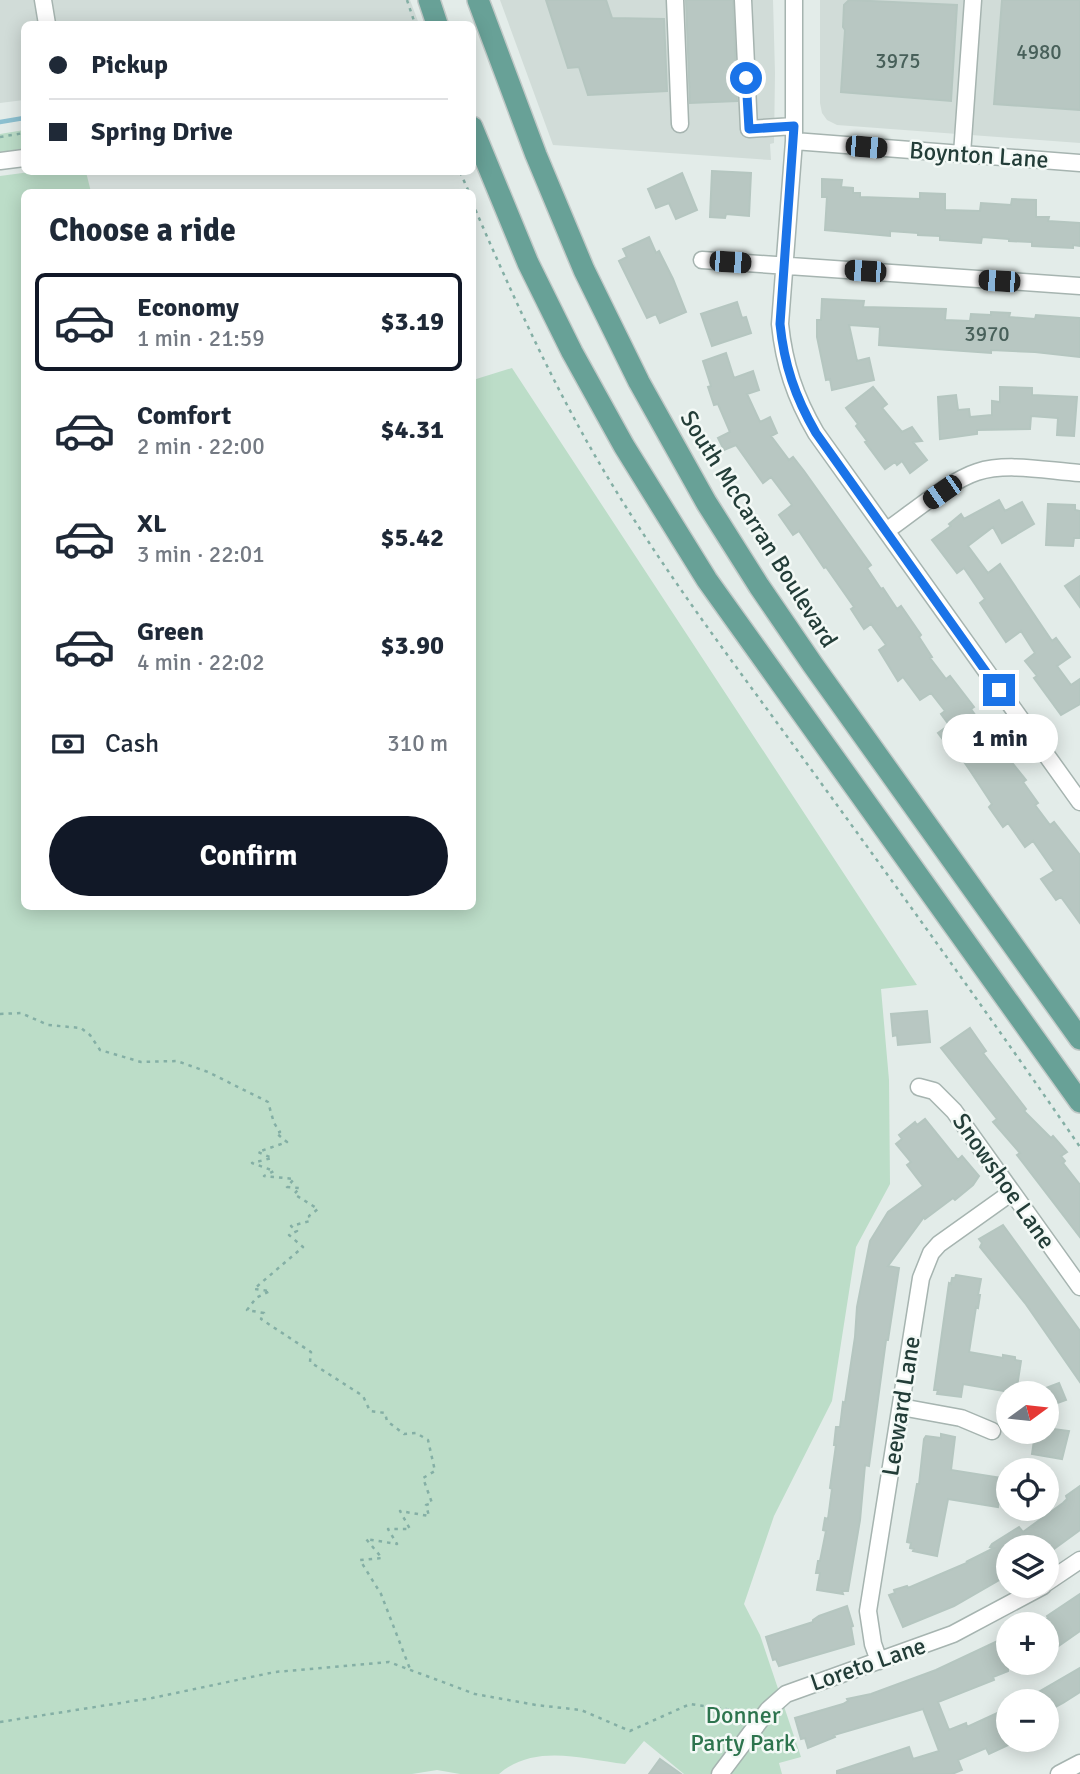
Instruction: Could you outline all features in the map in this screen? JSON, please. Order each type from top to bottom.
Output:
[{"type":"main road","points":[[429,0],[436,21]]},
{"type":"main road","name":"South McCarran Boulevard","points":[[478,0],[536,155],[584,270],[639,382],[706,502],[813,665],[1080,1039]]},
{"type":"main road","points":[[476,137],[528,263],[572,352],[624,446],[707,580],[1080,1102]]},
{"type":"street","points":[[43,0],[46,21]]},
{"type":"street","points":[[675,0],[680,124]]},
{"type":"street","name":"Boynton Lane","points":[[743,0],[749,129],[962,154],[1080,163]]},
{"type":"street","points":[[794,0],[794,133],[785,266],[780,296],[783,352],[790,379],[801,407],[816,433],[1080,802]]},
{"type":"street","points":[[962,154],[973,0]]},
{"type":"street","points":[[0,162],[21,158]]},
{"type":"street","points":[[702,260],[1080,286]]},
{"type":"street","points":[[886,531],[960,479],[976,472],[1008,468],[1080,473]]},
{"type":"street","name":"Snowshoe Lane","points":[[919,1087],[934,1091],[945,1099],[1080,1287]]},
{"type":"street","name":"Leeward Lane","points":[[879,1661],[873,1644],[868,1611],[921,1278],[931,1253],[951,1235],[1012,1192]]},
{"type":"street","points":[[901,1408],[961,1418],[992,1431]]},
{"type":"street","name":"Loreto Lane","points":[[1059,1574],[1080,1560]]},
{"type":"street","name":"Loreto Lane","points":[[720,1774],[768,1710],[786,1694],[966,1628],[1020,1598]]},
{"type":"street","points":[[1059,1774],[1080,1763]]},
{"type":"path","points":[[407,0],[414,21]]},
{"type":"path","points":[[0,137],[21,134]]},
{"type":"path","points":[[0,1014],[21,1013],[48,1026],[81,1028],[90,1035],[100,1050],[141,1062],[177,1061],[208,1072],[268,1102],[274,1123],[280,1132],[276,1133],[287,1142],[258,1152],[272,1158],[252,1163],[274,1171],[264,1176],[293,1179],[287,1186],[300,1188],[294,1194],[318,1209],[309,1216],[310,1221],[291,1226],[297,1231],[289,1235],[303,1247],[254,1289],[270,1291],[256,1298],[247,1310],[264,1313],[261,1319],[311,1352],[310,1362],[363,1396],[370,1410],[385,1413],[387,1421],[404,1434],[416,1433],[428,1440],[432,1454],[435,1471],[423,1478],[432,1503],[426,1504],[429,1516],[400,1511],[410,1529],[388,1528],[397,1544],[366,1539],[382,1558],[360,1560],[381,1594],[410,1669]]},
{"type":"path","points":[[0,1722],[152,1698],[275,1672],[389,1662],[475,1694],[581,1710],[630,1731],[690,1704],[732,1710],[748,1724]]},
{"type":"shaded area","points":[[0,0],[410,0],[418,21],[21,21],[21,100],[0,103]]},
{"type":"shaded area","points":[[500,0],[773,0],[775,73],[774,143],[770,144],[771,160],[553,145]]},
{"type":"shaded area","points":[[820,0],[1080,0],[1080,143],[837,125],[827,120],[820,103]]},
{"type":"green space","points":[[21,130],[21,149],[0,152],[0,134]]},
{"type":"green space","name":"Donner Party Park","points":[[21,173],[87,175],[90,189],[21,189],[21,910],[476,910],[476,379],[512,368],[917,985],[881,989],[889,1080],[890,1184],[856,1247],[832,1401],[774,1516],[744,1604],[760,1635],[801,1757],[779,1763],[782,1774],[684,1774],[644,1741],[625,1764],[576,1757],[543,1756],[513,1764],[499,1774],[460,1774],[437,1770],[412,1774],[0,1774],[0,176]]},
{"type":"building","points":[[546,0],[606,0],[612,18],[664,19],[667,91],[588,95],[579,67],[568,68]]},
{"type":"building","points":[[686,0],[733,0],[737,101],[690,103]]},
{"type":"building","points":[[849,0],[957,5],[951,101],[841,92],[844,5]]},
{"type":"building","points":[[1002,0],[1080,0],[1080,110],[994,104]]},
{"type":"building","points":[[712,171],[751,173],[749,216],[726,214],[725,218],[710,217]]},
{"type":"building","points":[[682,173],[697,210],[676,219],[669,203],[656,208],[648,189]]},
{"type":"building","points":[[822,179],[842,180],[841,187],[853,188],[853,193],[860,193],[860,197],[920,199],[920,193],[945,194],[945,210],[980,211],[981,203],[1011,205],[1012,199],[1036,200],[1036,217],[1049,217],[1048,221],[1080,223],[1080,246],[1032,246],[1032,242],[982,237],[981,243],[940,240],[940,236],[918,233],[890,231],[890,236],[825,230],[827,197],[822,197]]},
{"type":"building","points":[[649,237],[673,279],[686,312],[660,323],[656,314],[647,318],[619,261],[627,257],[623,249]]},
{"type":"building","points":[[822,299],[864,301],[863,307],[946,309],[945,320],[970,321],[971,314],[991,315],[991,312],[1010,313],[1009,317],[1035,319],[1036,315],[1080,318],[1080,357],[1035,352],[991,350],[991,353],[879,345],[880,327],[849,325],[857,361],[869,358],[874,380],[832,390],[830,379],[826,380],[817,337],[817,320],[821,320]]},
{"type":"building","points":[[737,302],[751,333],[712,346],[701,314]]},
{"type":"building","points":[[726,353],[734,378],[753,371],[759,390],[747,394],[760,422],[770,417],[777,433],[771,436],[789,460],[793,457],[804,471],[871,565],[867,568],[881,589],[883,588],[897,609],[901,606],[921,635],[919,637],[932,657],[930,658],[946,679],[950,676],[974,707],[971,709],[985,729],[973,738],[988,759],[1001,749],[1026,780],[1023,782],[1038,803],[1035,805],[1050,825],[1054,822],[1080,855],[1080,923],[1061,897],[1056,900],[1041,879],[1054,871],[1033,841],[1025,847],[1008,823],[1003,827],[989,807],[992,804],[956,750],[953,753],[938,733],[949,725],[941,714],[945,711],[931,693],[920,700],[903,677],[898,681],[879,650],[886,645],[871,624],[864,629],[851,609],[854,607],[826,567],[824,568],[799,531],[793,535],[779,515],[792,505],[771,477],[763,483],[736,445],[724,450],[718,438],[730,432],[718,404],[714,405],[703,361]]},
{"type":"building","points":[[873,387],[887,404],[882,408],[902,432],[912,427],[922,441],[913,442],[927,460],[910,473],[902,461],[885,469],[865,442],[867,441],[856,426],[858,424],[846,408]]},
{"type":"building","points":[[1000,387],[1032,388],[1032,395],[1077,397],[1074,436],[1057,435],[1058,418],[1031,416],[1030,429],[977,430],[977,434],[940,439],[938,397],[956,395],[958,410],[969,409],[970,417],[992,415],[992,401],[1000,402]]},
{"type":"building","points":[[999,500],[1005,511],[1022,502],[1034,524],[1002,543],[993,527],[968,546],[988,573],[1000,564],[1052,641],[1056,638],[1070,657],[1057,666],[1071,685],[1080,679],[1080,704],[1061,715],[1025,661],[1035,653],[1021,631],[1006,642],[980,603],[985,599],[964,568],[957,573],[932,540],[951,526],[949,524],[961,514],[964,519]]},
{"type":"building","points":[[1048,504],[1075,505],[1075,510],[1080,511],[1080,538],[1074,538],[1073,546],[1046,545]]},
{"type":"building","points":[[1080,576],[1080,607],[1065,586]]},
{"type":"building","points":[[927,1011],[930,1042],[898,1045],[897,1035],[893,1036],[891,1014]]},
{"type":"building","points":[[970,1028],[986,1051],[983,1053],[1026,1109],[1024,1111],[1067,1152],[1061,1156],[1065,1161],[1063,1163],[1080,1185],[1080,1237],[1017,1155],[1020,1153],[993,1122],[997,1119],[941,1048]]},
{"type":"building","points":[[925,1119],[958,1160],[962,1156],[979,1176],[973,1185],[955,1200],[953,1198],[925,1219],[924,1217],[888,1266],[899,1268],[869,1466],[865,1465],[860,1520],[848,1591],[842,1591],[843,1594],[817,1590],[820,1573],[816,1573],[832,1489],[836,1427],[840,1427],[843,1402],[845,1403],[857,1307],[870,1241],[888,1212],[923,1186],[907,1165],[911,1162],[896,1144],[902,1139],[899,1135],[915,1122],[917,1125]]},
{"type":"building","points":[[1003,1225],[1080,1331],[1080,1382],[1025,1303],[980,1247],[982,1243],[979,1239]]},
{"type":"building","points":[[956,1275],[981,1279],[969,1352],[1003,1358],[1003,1355],[1015,1357],[1015,1360],[1021,1361],[1018,1381],[996,1381],[996,1390],[963,1384],[961,1397],[937,1394],[938,1390],[934,1390],[949,1283]]},
{"type":"building","points":[[1059,1383],[1066,1400],[1059,1402]]},
{"type":"building","points":[[1059,1430],[1069,1431],[1062,1459],[1032,1454],[1034,1444],[1059,1444]]},
{"type":"building","points":[[941,1434],[955,1437],[951,1470],[996,1477],[996,1507],[948,1499],[937,1556],[913,1551],[914,1549],[910,1548],[911,1543],[907,1542],[919,1484],[924,1439],[926,1436],[941,1438]]},
{"type":"building","points":[[1080,1486],[1080,1530],[1059,1545],[1059,1535],[1006,1535],[1019,1527],[1023,1532],[1038,1521],[1059,1521],[1059,1506],[1067,1499],[1066,1496]]},
{"type":"building","points":[[996,1541],[996,1582],[954,1606],[903,1627],[889,1595],[895,1593],[894,1590],[907,1586],[908,1588],[969,1562],[966,1562],[994,1548],[990,1547]]},
{"type":"building","points":[[1080,1594],[1080,1631],[1059,1646],[1059,1612],[1053,1612]]},
{"type":"building","points":[[847,1606],[853,1626],[854,1644],[779,1666],[776,1659],[773,1660],[766,1637],[813,1622],[819,1616]]},
{"type":"building","points":[[996,1642],[998,1675],[993,1677],[994,1680],[938,1702],[949,1730],[966,1723],[967,1727],[996,1714],[996,1751],[989,1754],[986,1748],[958,1760],[962,1770],[952,1774],[837,1774],[837,1771],[909,1747],[913,1759],[939,1751],[923,1709],[834,1735],[835,1737],[808,1748],[805,1738],[801,1739],[795,1718],[843,1704],[847,1699],[871,1694],[936,1670]]},
{"type":"building","points":[[1080,1668],[1080,1692],[1063,1703],[1059,1705],[1059,1689],[1044,1689]]},
{"type":"building","points":[[660,1759],[681,1774],[649,1774]]},
{"type":"waterway","points":[[0,122],[21,118]]},
{"type":"route","points":[[746,78],[749,129],[794,126],[780,324],[783,352],[801,407],[816,433],[999,690]]}]
